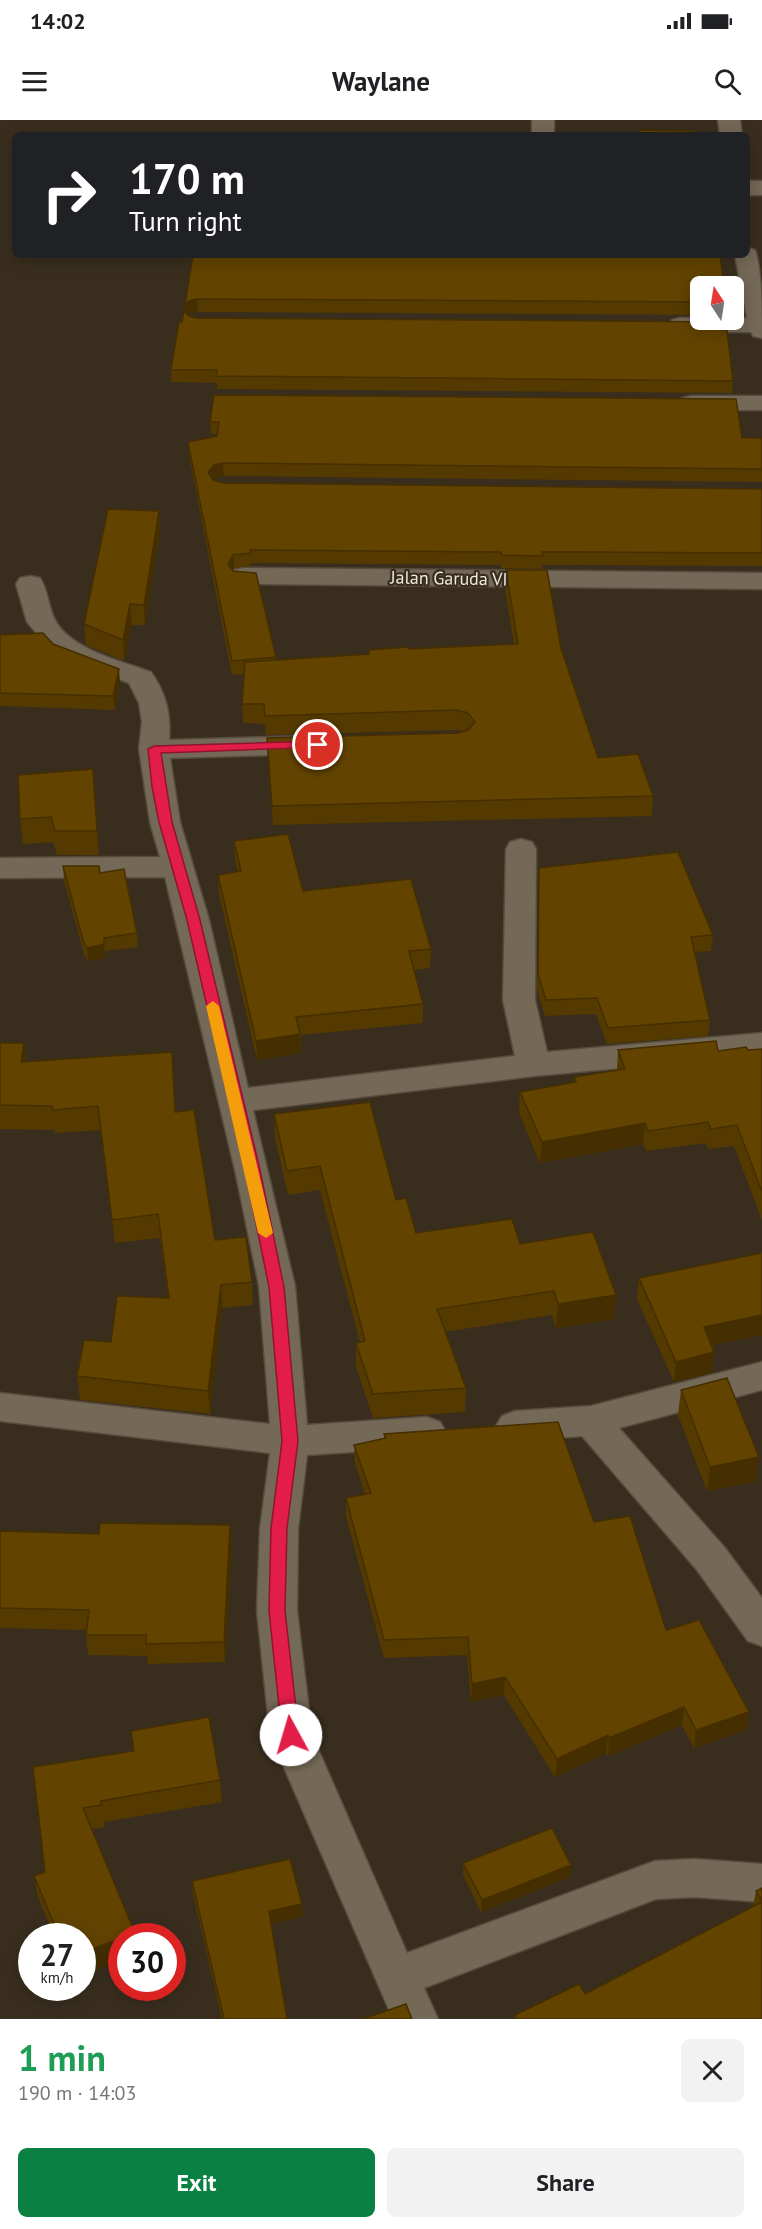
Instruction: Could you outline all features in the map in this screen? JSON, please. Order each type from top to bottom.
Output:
[{"type":"street","points":[[653,324],[761,328],[748,258]]},
{"type":"street","points":[[668,403],[762,404]]},
{"type":"street","name":"Jalan Garuda VI","points":[[244,576],[762,581]]},
{"type":"street","points":[[30,584],[41,622],[65,649],[141,678],[153,702],[156,722],[154,749],[158,787],[193,920],[277,1287],[290,1441],[279,1528],[277,1611],[291,1735],[416,2019]]},
{"type":"street","points":[[154,749],[341,744]]},
{"type":"street","points":[[521,849],[519,1000],[534,1065]]},
{"type":"street","points":[[0,868],[178,867]]},
{"type":"street","points":[[234,1101],[534,1065],[762,1044]]},
{"type":"street","points":[[0,1407],[290,1441],[591,1422],[762,1377]]},
{"type":"street","points":[[591,1422],[711,1559],[762,1629]]},
{"type":"street","points":[[396,1978],[655,1880],[675,1876],[734,1883],[762,1883]]},
{"type":"building","points":[[639,130],[696,132],[639,132]]},
{"type":"building","points":[[193,258],[720,258],[723,276],[690,276],[690,302],[197,299],[185,305]]},
{"type":"building","points":[[184,311],[189,316],[197,318],[690,322],[690,330],[727,330],[733,381],[216,376],[217,370],[171,370],[179,322],[182,322]]},
{"type":"building","points":[[214,395],[736,399],[742,438],[762,438],[762,469],[223,463],[214,465],[208,472],[213,480],[223,483],[762,489],[762,553],[542,552],[543,556],[502,555],[501,552],[250,550],[251,553],[233,555],[228,564],[233,571],[256,573],[276,657],[232,661],[188,442],[217,436],[219,422],[210,422]]},
{"type":"building","points":[[108,509],[159,511],[144,605],[130,604],[123,640],[84,624]]},
{"type":"building","points":[[506,570],[547,570],[561,648],[598,758],[638,754],[653,796],[272,806],[267,738],[458,733],[468,730],[475,722],[468,713],[457,710],[265,716],[264,704],[242,704],[245,662],[369,654],[369,650],[408,647],[409,649],[518,644]]},
{"type":"building","points":[[43,633],[53,644],[119,669],[113,696],[0,693],[0,635]]},
{"type":"building","points":[[93,769],[97,831],[55,831],[51,817],[20,819],[18,775]]},
{"type":"building","points":[[288,834],[303,891],[411,879],[431,949],[409,951],[423,1004],[296,1017],[300,1034],[256,1041],[218,875],[241,871],[234,841]]},
{"type":"building","points":[[678,852],[713,935],[691,937],[710,1020],[608,1028],[597,998],[546,1000],[538,974],[539,868]]},
{"type":"building","points":[[63,866],[99,866],[100,873],[124,869],[137,933],[104,938],[104,944],[87,948]]},
{"type":"building","points":[[716,1041],[718,1051],[746,1047],[748,1050],[762,1049],[762,1192],[737,1125],[711,1129],[708,1122],[648,1131],[645,1123],[542,1142],[520,1092],[576,1082],[574,1077],[625,1069],[618,1050]]},
{"type":"building","points":[[0,1043],[24,1043],[21,1062],[172,1052],[175,1112],[194,1110],[215,1240],[246,1237],[252,1282],[221,1285],[208,1391],[77,1376],[84,1340],[111,1342],[117,1296],[169,1298],[158,1214],[112,1220],[98,1106],[53,1110],[52,1106],[0,1105]]},
{"type":"building","points":[[370,1102],[396,1200],[406,1198],[416,1233],[512,1219],[520,1244],[593,1232],[616,1295],[558,1304],[554,1291],[437,1309],[466,1388],[373,1394],[356,1343],[365,1341],[320,1166],[287,1171],[274,1114]]},
{"type":"building","points":[[762,1253],[762,1315],[704,1327],[714,1352],[676,1362],[639,1278]]},
{"type":"building","points":[[727,1378],[759,1457],[710,1467],[681,1390]]},
{"type":"building","points":[[558,1422],[594,1522],[630,1516],[666,1630],[699,1620],[749,1712],[696,1730],[684,1707],[609,1738],[608,1735],[557,1759],[505,1677],[472,1684],[468,1637],[384,1640],[346,1498],[371,1493],[354,1445],[386,1438],[384,1434]]},
{"type":"building","points":[[100,1523],[230,1525],[224,1642],[146,1644],[146,1635],[86,1635],[89,1610],[0,1608],[0,1531],[99,1534]]},
{"type":"building","points":[[209,1717],[220,1780],[101,1801],[101,1805],[83,1808],[131,1923],[108,1923],[108,1943],[96,1948],[96,1923],[54,1923],[34,1876],[45,1872],[33,1767],[134,1751],[131,1731]]},
{"type":"building","points":[[552,1828],[571,1865],[482,1900],[463,1863]]},
{"type":"building","points":[[290,1859],[302,1904],[269,1911],[287,2019],[224,2019],[192,1881]]},
{"type":"building","points":[[762,1888],[762,1900],[756,1891]]},
{"type":"building","points":[[762,1902],[762,2019],[517,2019],[515,2015],[579,1984],[585,1994]]},
{"type":"building","points":[[406,2004],[412,2019],[363,2019]]},
{"type":"slow traffic","points":[[213,1006],[266,1233]]},
{"type":"route","points":[[291,1735],[277,1611],[279,1528],[290,1441],[277,1287],[193,920],[165,822],[154,749],[318,745]]}]
